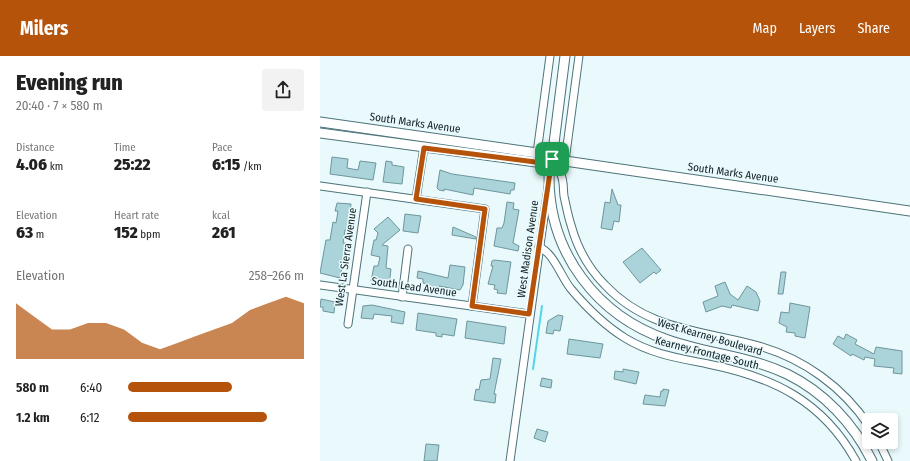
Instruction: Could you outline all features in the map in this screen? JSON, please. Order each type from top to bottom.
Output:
[{"type":"main road","points":[[552,159],[565,56]]},
{"type":"main road","name":"South Marks Avenue","points":[[320,122],[544,154],[552,159],[565,161],[910,211]]},
{"type":"main road","name":"South Marks Avenue","points":[[320,132],[424,148],[543,163],[552,159]]},
{"type":"main road","name":"West Kearney Boulevard","points":[[549,177],[551,207],[563,247],[580,277],[606,305],[623,319],[669,341],[751,360],[789,375],[820,396],[838,412],[860,439],[872,461]]},
{"type":"street","points":[[537,153],[550,56]]},
{"type":"street","points":[[565,161],[579,56]]},
{"type":"street","points":[[416,199],[424,148]]},
{"type":"street","name":"West Madison Avenue","points":[[510,461],[529,314],[552,159]]},
{"type":"street","name":"Kearney Frontage South","points":[[552,159],[562,176],[571,225],[587,262],[604,285],[627,305],[650,318],[667,325],[758,346],[795,360],[834,385],[862,416]]},
{"type":"street","points":[[320,186],[485,209],[472,306]]},
{"type":"street","name":"West La Sierra Avenue","points":[[348,324],[367,192]]},
{"type":"street","name":"Kearney Frontage South","points":[[539,247],[547,250],[570,288],[580,300],[615,332],[636,345],[654,352],[746,373],[780,386],[803,400],[829,422],[856,461]]},
{"type":"street","points":[[402,296],[408,249]]},
{"type":"street","name":"South Lead Avenue","points":[[320,285],[529,314]]},
{"type":"street","points":[[882,449],[888,461]]},
{"type":"building","points":[[332,157],[348,159],[347,168],[358,170],[360,161],[376,163],[373,180],[330,174]]},
{"type":"building","points":[[386,161],[392,162],[392,165],[404,167],[402,184],[383,182]]},
{"type":"building","points":[[440,170],[452,174],[515,183],[514,190],[511,190],[510,194],[474,188],[473,195],[444,189],[444,191],[439,190],[437,188]]},
{"type":"building","points":[[612,189],[618,205],[621,205],[619,222],[614,221],[612,230],[601,228],[605,202],[610,203]]},
{"type":"building","points":[[507,202],[514,203],[513,209],[519,210],[513,243],[519,246],[518,251],[494,246],[497,228],[502,228],[504,223]]},
{"type":"building","points":[[337,203],[351,204],[348,230],[345,230],[343,243],[346,243],[340,278],[320,273],[326,240],[330,240],[333,222],[336,223],[338,211],[335,211]]},
{"type":"building","points":[[405,214],[421,216],[418,233],[403,231]]},
{"type":"building","points":[[388,217],[400,230],[382,245],[388,246],[386,268],[391,269],[389,285],[371,281],[374,266],[378,266],[380,257],[371,255],[374,240],[376,240],[378,233],[374,229]]},
{"type":"building","points":[[453,227],[476,237],[476,239],[452,235]]},
{"type":"building","points":[[642,248],[661,270],[656,274],[654,272],[640,283],[623,262]]},
{"type":"building","points":[[492,261],[511,262],[506,294],[497,293],[498,290],[494,289],[495,285],[488,284],[493,266],[491,266]]},
{"type":"building","points":[[450,265],[465,267],[463,285],[460,290],[439,286],[439,288],[427,287],[428,284],[423,283],[423,279],[417,278],[418,271],[448,278]]},
{"type":"building","points":[[781,272],[786,272],[783,294],[778,294]]},
{"type":"building","points":[[725,282],[730,294],[738,300],[747,286],[756,292],[760,301],[758,311],[732,305],[731,308],[722,306],[706,312],[703,302],[718,296],[715,286]]},
{"type":"building","points":[[321,299],[335,302],[334,313],[323,311],[323,307],[320,307]]},
{"type":"building","points":[[790,303],[810,307],[805,338],[795,336],[795,333],[786,332],[787,327],[779,323],[781,312],[789,313]]},
{"type":"building","points":[[372,305],[405,312],[403,324],[391,322],[392,316],[374,314],[373,319],[361,318],[363,306]]},
{"type":"building","points":[[418,313],[457,319],[454,336],[442,334],[442,337],[436,336],[436,333],[416,330]]},
{"type":"building","points":[[558,315],[563,316],[560,331],[554,330],[553,334],[546,333],[548,321]]},
{"type":"building","points":[[467,321],[506,327],[504,344],[465,338]]},
{"type":"building","points":[[846,334],[857,340],[855,344],[874,354],[876,347],[902,351],[902,374],[893,373],[894,368],[874,366],[875,359],[865,357],[864,360],[852,354],[851,356],[833,344],[838,336],[844,339]]},
{"type":"building","points":[[569,339],[603,344],[600,358],[567,354]]},
{"type":"building","points":[[493,358],[501,359],[494,394],[496,394],[495,403],[474,400],[476,389],[479,390],[481,380],[490,379]]},
{"type":"building","points":[[623,369],[639,372],[636,384],[614,379],[615,371],[623,372]]},
{"type":"building","points":[[542,378],[552,380],[551,388],[540,386]]},
{"type":"building","points":[[663,389],[669,390],[665,406],[643,404],[645,395],[660,397]]},
{"type":"building","points":[[537,429],[548,432],[545,442],[534,438]]},
{"type":"building","points":[[426,444],[439,445],[437,461],[424,461]]},
{"type":"waterway","points":[[533,369],[542,306]]},
{"type":"route","points":[[424,148],[543,163],[552,159],[529,314],[472,306],[485,209],[416,199],[424,148]]}]
